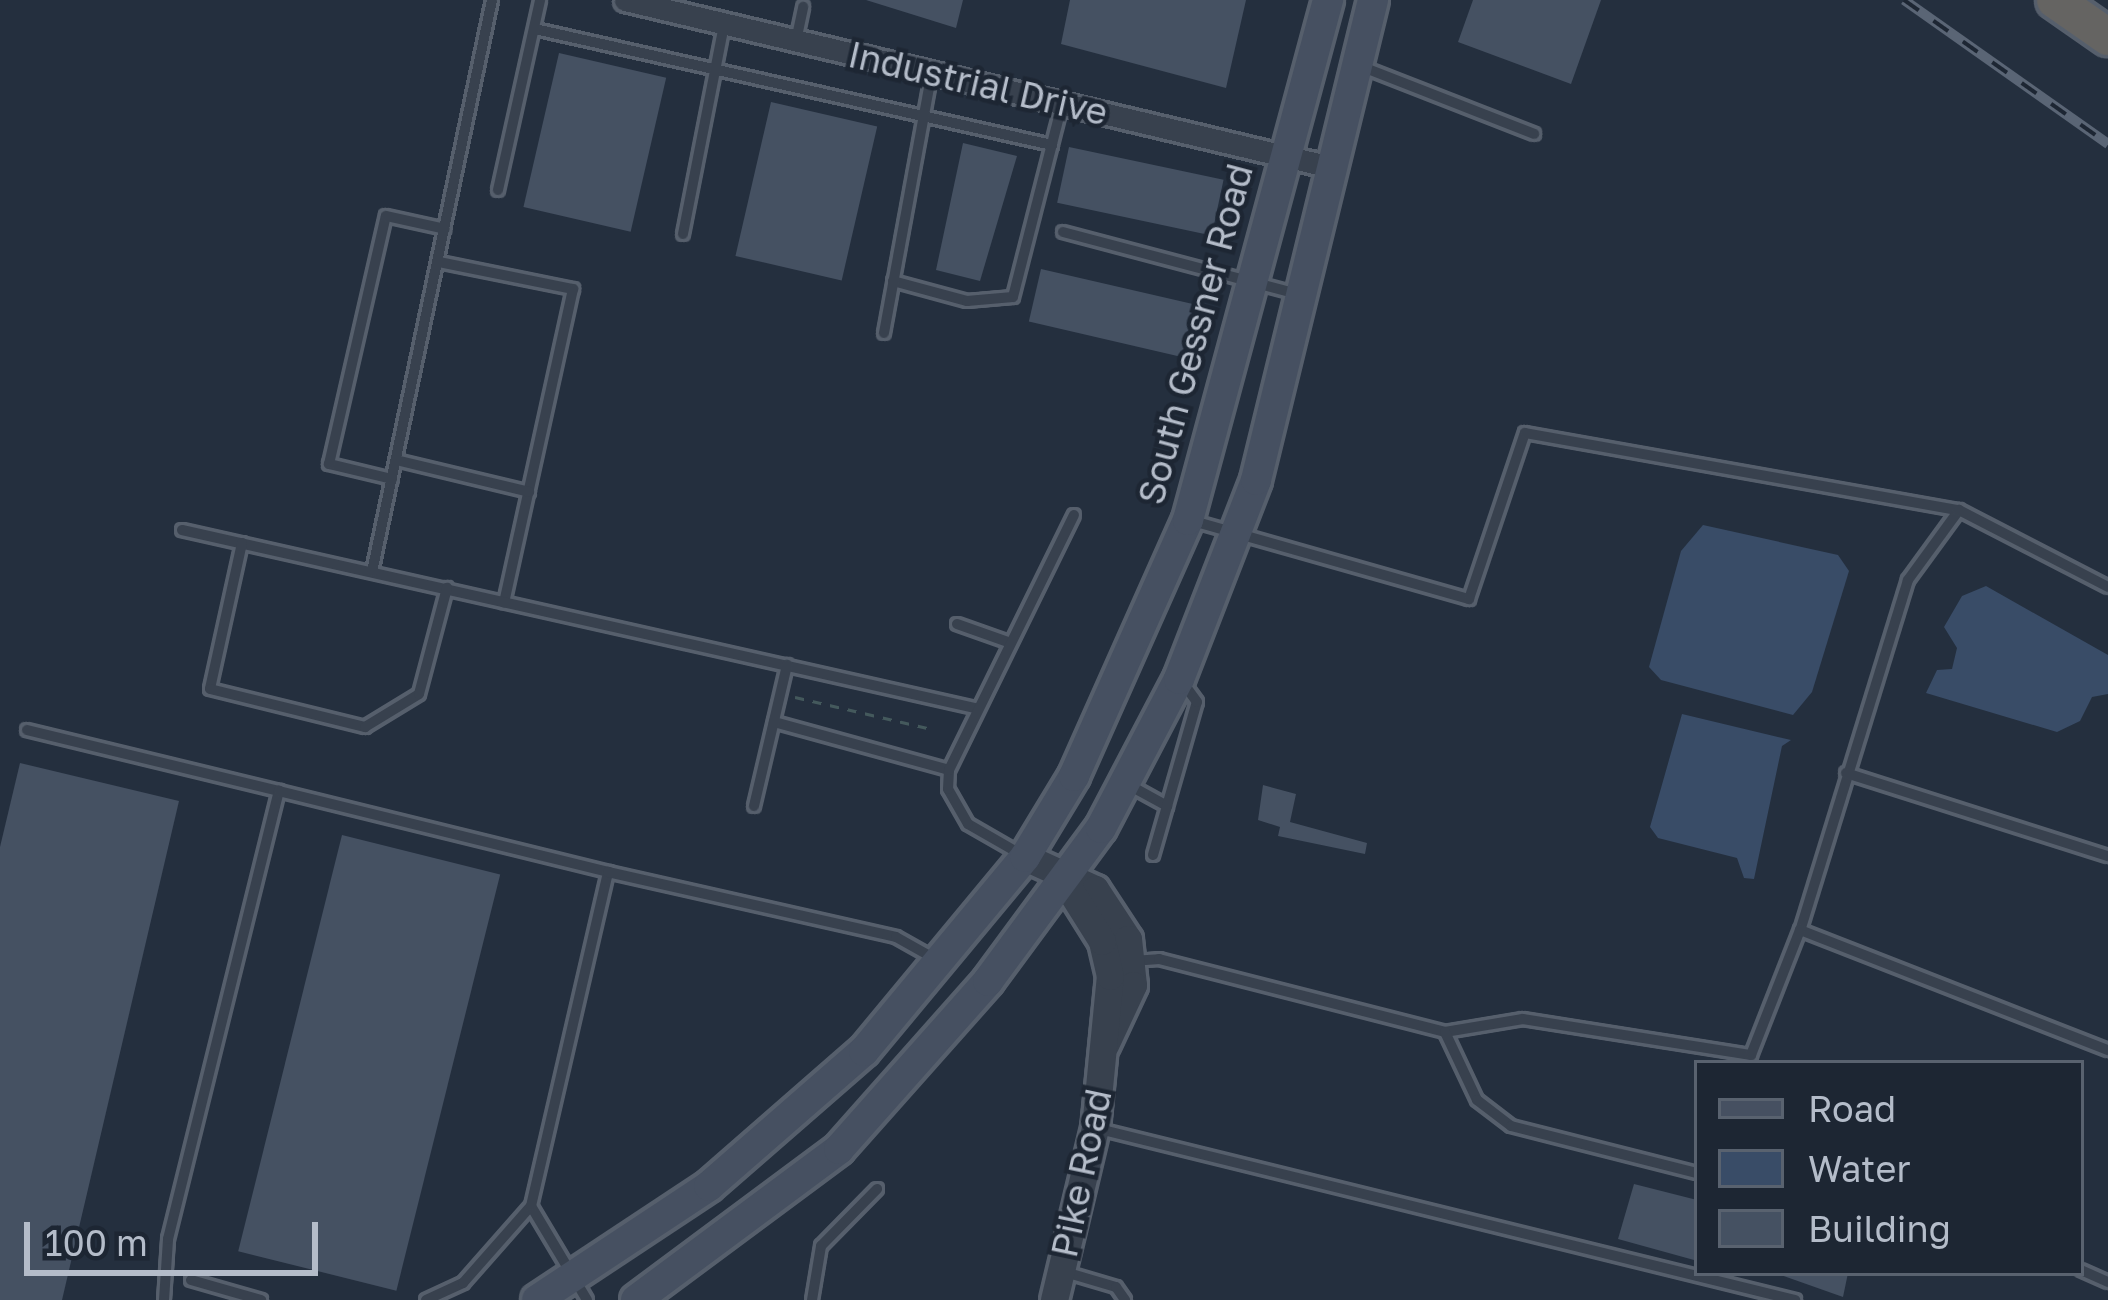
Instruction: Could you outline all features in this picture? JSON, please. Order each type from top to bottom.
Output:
[{"type":"highway","points":[[2056,0],[2108,37]]},
{"type":"main road","name":"South Gessner Road","points":[[537,1300],[583,1288],[801,1113],[940,962],[1024,856],[1134,656],[1188,520],[1282,155],[1328,0]]},
{"type":"main road","points":[[636,1300],[839,1149],[1066,882],[1124,783],[1179,679],[1236,535],[1373,0]]},
{"type":"main road","points":[[1314,49],[1357,65]]},
{"type":"main road","points":[[1134,656],[1179,679]]},
{"type":"street","name":"Industrial Drive","points":[[625,0],[1331,167]]},
{"type":"street","points":[[1024,856],[1112,906],[1121,962]]},
{"type":"street","name":"Pike Road","points":[[1054,1300],[1095,1128],[1105,1045],[1121,1027],[1121,962]]},
{"type":"lane","points":[[372,572],[492,0]]},
{"type":"lane","points":[[498,190],[540,0]]},
{"type":"lane","points":[[796,40],[802,7]]},
{"type":"lane","points":[[683,234],[724,24]]},
{"type":"lane","points":[[535,29],[1052,145]]},
{"type":"lane","points":[[1357,65],[1534,134]]},
{"type":"lane","points":[[884,333],[932,73]]},
{"type":"lane","points":[[893,280],[967,301],[1013,297],[1063,104]]},
{"type":"lane","points":[[392,479],[329,464],[386,216],[445,229]]},
{"type":"lane","points":[[1063,232],[1301,294]]},
{"type":"lane","points":[[439,262],[573,289],[504,602]]},
{"type":"lane","points":[[1188,520],[1469,599],[1526,433],[1959,511],[2108,587]]},
{"type":"lane","points":[[396,460],[529,492]]},
{"type":"lane","points":[[1121,962],[1159,959],[1445,1031],[1523,1018],[1750,1055],[1800,930],[1908,580],[1959,511]]},
{"type":"lane","points":[[1024,856],[968,824],[949,770],[975,708],[1073,515]]},
{"type":"lane","points":[[182,530],[975,708]]},
{"type":"lane","points":[[242,543],[210,688],[365,727],[419,694],[447,588]]},
{"type":"lane","points":[[957,624],[1008,642]]},
{"type":"lane","points":[[754,806],[787,665]]},
{"type":"lane","points":[[1153,855],[1197,701],[1179,679]]},
{"type":"lane","points":[[774,722],[949,770]]},
{"type":"lane","points":[[27,730],[896,937],[940,962]]},
{"type":"lane","points":[[1846,773],[2108,856]]},
{"type":"lane","points":[[1124,783],[1167,806]]},
{"type":"lane","points":[[164,1300],[168,1239],[279,791]]},
{"type":"lane","points":[[427,1300],[464,1283],[531,1206],[608,872]]},
{"type":"lane","points":[[1800,930],[2108,1050]]},
{"type":"lane","points":[[1445,1031],[1477,1100],[1511,1126],[1694,1172]]},
{"type":"lane","points":[[1095,1128],[1694,1275]]},
{"type":"lane","points":[[812,1300],[821,1246],[877,1190]]},
{"type":"lane","points":[[531,1206],[583,1288]]},
{"type":"lane","points":[[1061,1271],[1116,1287],[1125,1300]]},
{"type":"lane","points":[[1697,1276],[1795,1300]]},
{"type":"lane","points":[[191,1280],[261,1300]]},
{"type":"path","points":[[780,694],[927,728]]},
{"type":"water","points":[[1703,525],[1838,555],[1849,571],[1812,692],[1793,715],[1661,680],[1649,667],[1681,551]]},
{"type":"water","points":[[1986,586],[2108,655],[2108,694],[2092,697],[2080,721],[2057,732],[1926,693],[1937,670],[1952,669],[1957,648],[1944,627],[1962,596]]},
{"type":"water","points":[[1682,714],[1791,740],[1782,746],[1754,879],[1744,878],[1737,858],[1658,838],[1650,827]]},
{"type":"building","points":[[866,0],[963,0],[956,28]]},
{"type":"building","points":[[1070,0],[1246,0],[1226,88],[1061,44]]},
{"type":"building","points":[[1473,0],[1601,0],[1571,84],[1458,42]]},
{"type":"building","points":[[559,53],[666,78],[631,232],[523,207]]},
{"type":"building","points":[[771,102],[877,127],[842,280],[735,256]]},
{"type":"building","points":[[963,143],[1017,156],[980,281],[936,270]]},
{"type":"building","points":[[1069,147],[1224,180],[1212,236],[1057,203]]},
{"type":"building","points":[[1041,269],[1195,305],[1183,357],[1029,322]]},
{"type":"building","points":[[20,763],[179,801],[62,1300],[0,1300],[0,847]]},
{"type":"building","points":[[1263,785],[1296,794],[1290,822],[1367,843],[1365,854],[1278,836],[1280,827],[1258,820]]},
{"type":"building","points":[[342,835],[500,874],[396,1291],[238,1251]]},
{"type":"building","points":[[1634,1184],[1694,1199],[1694,1260],[1618,1239]]},
{"type":"building","points":[[1784,1276],[1847,1276],[1843,1297]]},
{"type":"railway","points":[[1904,0],[2108,144]]}]
